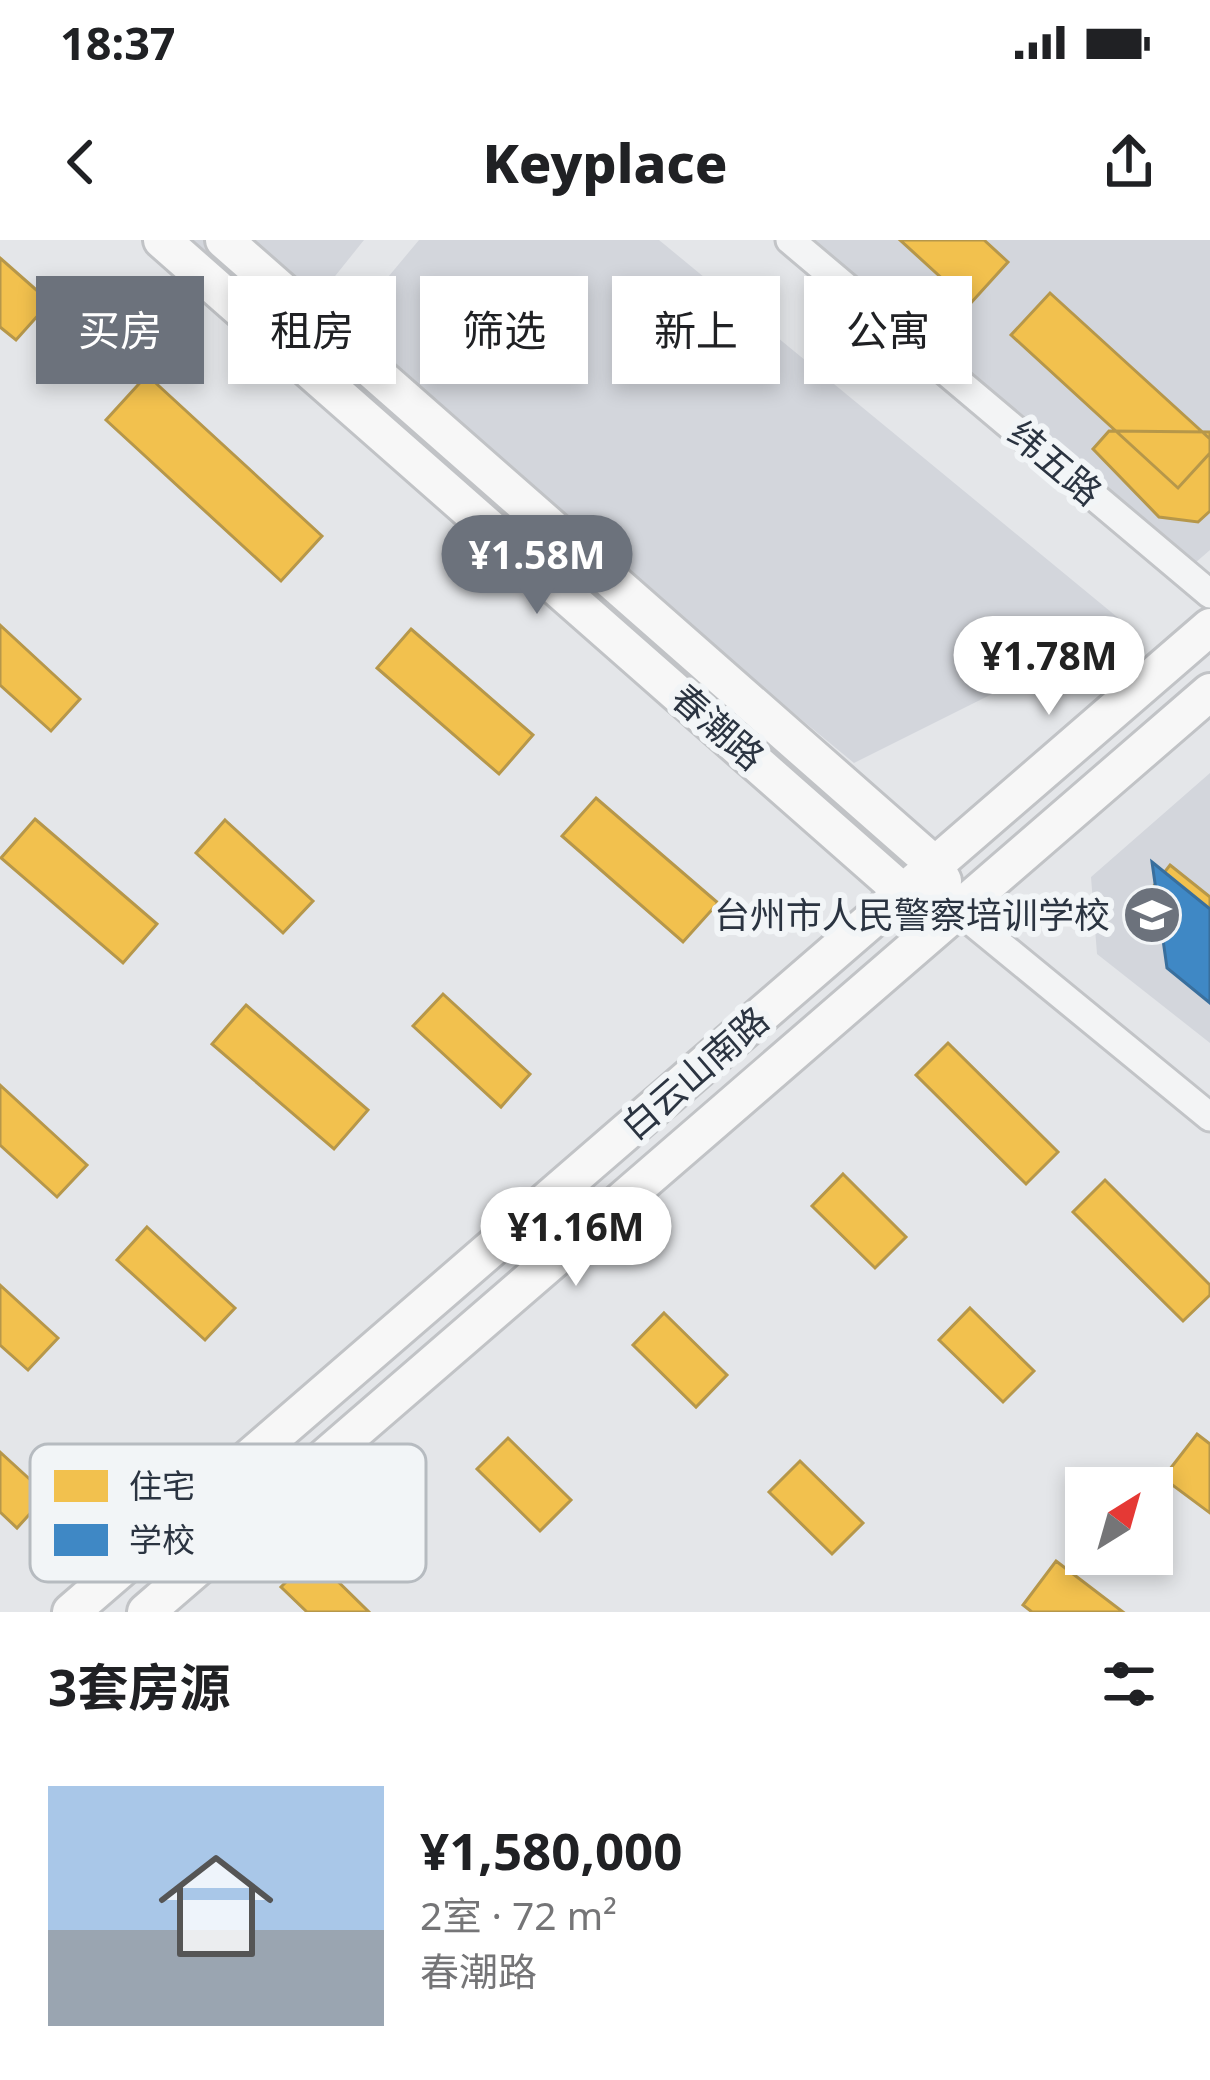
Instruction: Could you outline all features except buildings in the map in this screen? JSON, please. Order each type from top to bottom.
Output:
[{"type":"main road","name":"春潮路","points":[[162,240],[904,893],[959,911]]},
{"type":"main road","name":"春潮路","points":[[224,240],[934,864],[959,911]]},
{"type":"main road","name":"白云山南路","points":[[265,1444],[1210,627]]},
{"type":"main road","name":"白云山南路","points":[[341,1444],[1210,692]]},
{"type":"main road","name":"白云山南路","points":[[70,1612],[105,1582]]},
{"type":"main road","name":"白云山南路","points":[[146,1612],[181,1582]]},
{"type":"street","name":"纬五路","points":[[790,240],[1210,594]]},
{"type":"street","name":"春潮路","points":[[959,911],[1210,1118]]},
{"type":"shaded area","points":[[192,240],[364,240],[335,276],[235,276]]},
{"type":"shaded area","points":[[419,240],[659,240],[703,276],[612,276],[612,384],[780,384],[780,340],[804,359],[804,384],[834,384],[1128,626],[854,763],[395,384],[396,276],[389,276]]},
{"type":"shaded area","points":[[800,240],[1210,240],[1210,550],[1187,570],[969,384],[972,276],[842,276]]},
{"type":"shaded area","name":"台州市人民警察培训学校","points":[[1210,773],[1210,1043],[1097,954],[1091,877]]},
{"type":"place","name":"台州市人民警察培训学校","points":[[1152,915]]}]
